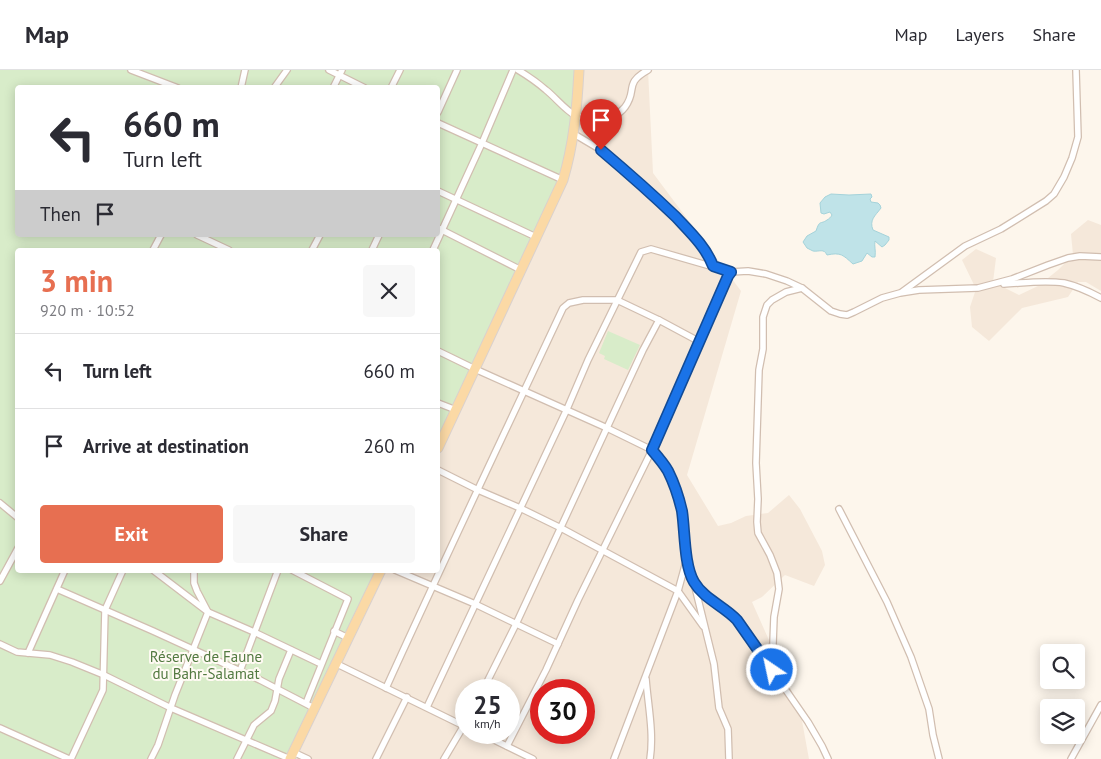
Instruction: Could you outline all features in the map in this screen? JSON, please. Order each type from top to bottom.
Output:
[{"type":"main road","points":[[440,444],[563,180],[574,134],[579,70]]},
{"type":"main road","points":[[291,757],[310,706],[336,663],[380,573]]},
{"type":"street","points":[[130,70],[170,85]]},
{"type":"street","points":[[242,85],[245,70]]},
{"type":"street","points":[[276,85],[287,70]]},
{"type":"street","points":[[329,70],[340,72],[360,85]]},
{"type":"street","points":[[392,85],[400,70]]},
{"type":"street","points":[[440,108],[457,70]]},
{"type":"street","points":[[513,70],[482,143],[440,229],[521,270]]},
{"type":"street","points":[[518,70],[546,90],[576,116],[594,119],[617,115],[626,106],[635,78],[648,70]]},
{"type":"street","points":[[900,293],[965,246],[1001,229],[1054,194],[1072,158],[1078,137],[1076,70]]},
{"type":"street","points":[[334,85],[340,72]]},
{"type":"street","points":[[440,124],[563,180]]},
{"type":"street","points":[[574,134],[601,150],[657,199],[695,238],[710,258],[713,266]]},
{"type":"street","points":[[440,192],[536,237]]},
{"type":"street","points":[[200,237],[217,248]]},
{"type":"street","points":[[427,707],[641,252],[651,249],[731,272],[766,274],[802,288],[831,311],[847,315],[882,298],[900,293],[919,290],[978,288],[1012,279],[1068,258],[1080,256],[1101,257]]},
{"type":"street","points":[[507,746],[652,450],[731,272]]},
{"type":"street","points":[[992,285],[1041,282],[1064,283],[1088,291],[1101,298]]},
{"type":"street","points":[[772,670],[774,617],[779,589],[777,574],[770,555],[758,533],[757,522],[756,463],[759,370],[763,349],[763,317],[767,305],[772,300],[786,292],[802,288]]},
{"type":"street","points":[[440,569],[563,308],[569,303],[582,300],[617,300],[700,342]]},
{"type":"street","points":[[488,679],[516,624],[659,320]]},
{"type":"street","points":[[440,352],[567,409],[652,450],[668,470],[681,509],[687,556],[714,664],[719,708],[727,724],[729,759]]},
{"type":"street","points":[[440,404],[456,410]]},
{"type":"street","points":[[440,471],[561,528],[678,591],[706,629]]},
{"type":"street","points":[[0,502],[15,515]]},
{"type":"street","points":[[840,509],[887,602],[911,657],[929,709],[938,759]]},
{"type":"street","points":[[0,581],[15,554]]},
{"type":"street","points":[[614,759],[678,591],[687,556]]},
{"type":"street","points":[[28,653],[64,573]]},
{"type":"street","points":[[0,728],[70,759],[103,690],[105,610],[122,573]]},
{"type":"street","points":[[157,573],[208,612],[321,664]]},
{"type":"street","points":[[151,759],[208,612],[194,583],[194,573]]},
{"type":"street","points":[[240,671],[277,573]]},
{"type":"street","points":[[57,589],[153,630],[277,688],[310,706],[321,664],[348,599],[298,573]]},
{"type":"street","points":[[402,573],[475,604],[558,644]]},
{"type":"street","points":[[386,688],[438,573]]},
{"type":"street","points":[[694,583],[708,598],[731,613],[748,634],[808,722],[828,759]]},
{"type":"street","points":[[334,631],[348,638]]},
{"type":"street","points":[[0,644],[11,650],[59,657],[104,675],[171,708],[246,740],[291,757],[308,759]]},
{"type":"street","points":[[237,759],[255,724],[271,711],[276,701],[279,679],[291,650]]},
{"type":"street","points":[[336,663],[455,720]]},
{"type":"street","points":[[646,676],[651,730],[650,759]]},
{"type":"street","points":[[376,759],[407,697]]},
{"type":"street","points":[[1071,759],[1101,705]]},
{"type":"street","points":[[444,759],[455,742]]},
{"type":"street","points":[[503,744],[533,759]]},
{"type":"shaded area","points":[[364,70],[648,70],[653,173],[741,291],[687,475],[718,526],[731,523],[746,516],[768,513],[789,495],[800,509],[822,551],[825,565],[814,586],[785,575],[762,597],[752,602],[800,710],[809,759],[0,759],[0,457],[15,551],[15,573],[440,573],[440,248],[438,248],[438,237],[440,237],[440,85],[426,85]]},
{"type":"shaded area","points":[[1088,220],[1101,225],[1101,291],[1086,282],[1078,282],[1068,297],[1022,308],[989,341],[972,327],[970,307],[976,289],[962,260],[976,249],[996,258],[993,282],[1019,295],[1038,286],[1073,255],[1071,234]]},
{"type":"green space","name":"Réserve de Faune du Bahr-Salamat","points":[[0,70],[579,70],[568,164],[440,444],[440,248],[15,248],[15,573],[380,573],[290,759],[0,759]]},
{"type":"green space","points":[[608,331],[640,345],[628,370],[604,359],[605,356],[599,353]]},
{"type":"water","points":[[831,194],[871,194],[871,202],[880,205],[881,208],[873,218],[872,227],[873,230],[889,237],[889,240],[882,247],[875,241],[875,257],[867,253],[862,261],[853,264],[842,255],[827,255],[823,251],[813,251],[807,248],[803,242],[807,236],[816,231],[819,224],[828,220],[832,215],[830,212],[821,213],[820,203]]},
{"type":"route","points":[[601,150],[657,199],[690,232],[704,249],[713,266],[731,272],[652,450],[668,470],[677,496],[681,509],[687,556],[694,583],[708,598],[731,613],[752,639],[772,670]]}]
